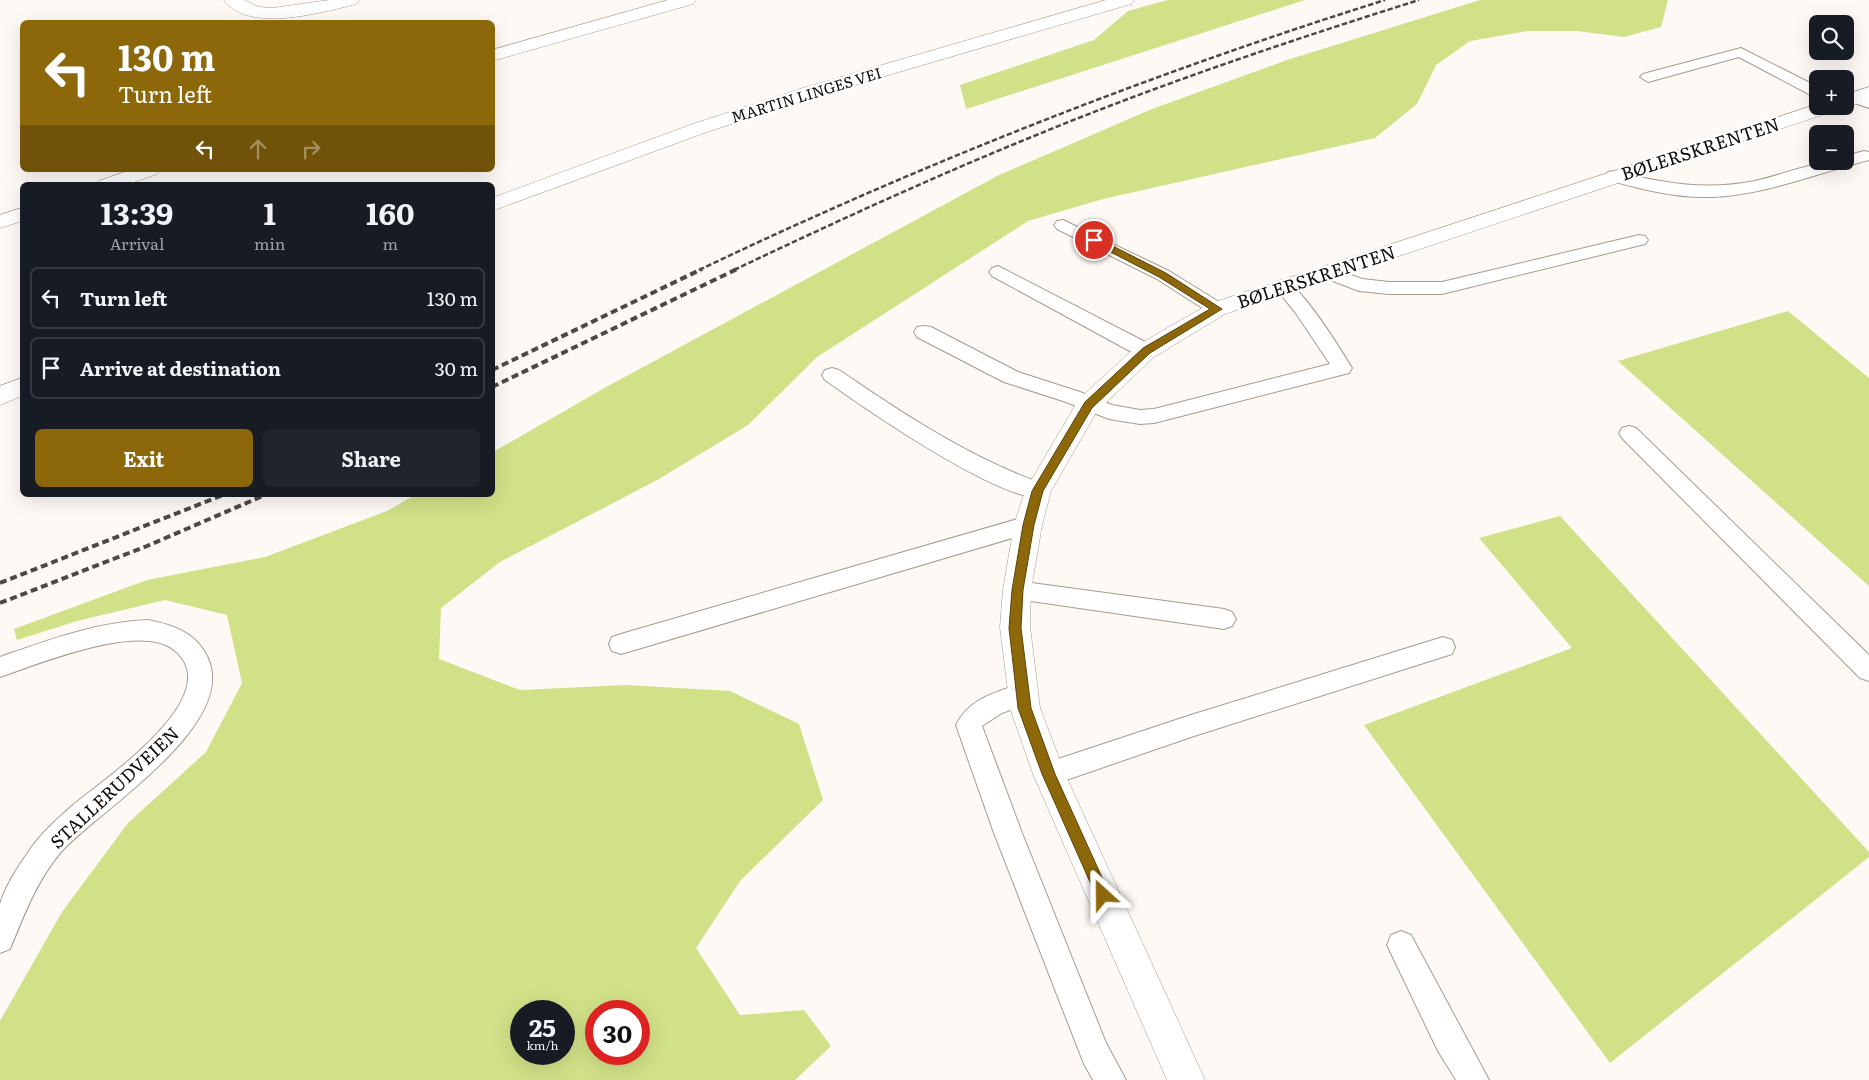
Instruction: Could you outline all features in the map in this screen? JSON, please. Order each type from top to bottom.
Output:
[{"type":"street","points":[[234,0],[246,9],[261,13],[307,10],[350,0]]},
{"type":"street","points":[[495,55],[687,0]]},
{"type":"street","name":"MARTIN LINGES VEI","points":[[495,204],[697,129],[810,92],[1125,0]]},
{"type":"street","name":"BØLERSKRENTEN","points":[[1186,1080],[1049,774],[1025,708],[1015,628],[1018,590],[1028,525],[1038,491],[1088,405],[1146,351],[1217,309],[1614,176],[1809,114]]},
{"type":"street","points":[[115,182],[144,172]]},
{"type":"street","points":[[0,222],[20,215]]},
{"type":"street","points":[[0,396],[20,388]]},
{"type":"lane","points":[[1648,77],[1741,52],[1809,89]]},
{"type":"lane","points":[[1854,159],[1864,156]]},
{"type":"lane","points":[[1614,176],[1644,185],[1675,190],[1723,191],[1809,170]]},
{"type":"lane","points":[[1063,225],[1163,275],[1217,309]]},
{"type":"lane","points":[[1326,272],[1359,284],[1389,288],[1442,288],[1639,240]]},
{"type":"lane","points":[[998,272],[1134,342],[1146,351]]},
{"type":"lane","points":[[924,332],[1011,377],[1073,397],[1088,405],[1119,414],[1154,416],[1342,368],[1302,308],[1283,286]]},
{"type":"lane","points":[[832,375],[890,415],[972,463],[1018,485],[1038,491]]},
{"type":"lane","points":[[1629,433],[1869,671]]},
{"type":"lane","points":[[621,644],[1028,525]]},
{"type":"lane","points":[[1018,590],[1224,619]]},
{"type":"lane","name":"STALLERUDVEIEN","points":[[0,667],[95,636],[140,631],[163,632],[184,643],[197,659],[199,680],[191,704],[178,730],[152,756],[52,844],[26,879],[0,939]]},
{"type":"lane","points":[[1049,774],[1191,726],[1443,647]]},
{"type":"lane","points":[[1023,694],[980,712],[973,717],[969,725],[1022,870],[1095,1053],[1110,1080]]},
{"type":"lane","points":[[1401,945],[1449,1040],[1473,1080]]},
{"type":"green space","points":[[1168,0],[1305,0],[966,109],[960,85],[1094,40],[1128,11]]},
{"type":"green space","points":[[1480,0],[1668,0],[1661,27],[1624,37],[1577,31],[1528,31],[1470,41],[1436,65],[1417,104],[1375,138],[1103,199],[1028,221],[817,357],[748,425],[659,479],[500,562],[441,608],[439,659],[520,690],[626,685],[730,691],[799,724],[823,800],[740,881],[696,948],[740,1015],[804,1010],[831,1046],[795,1080],[0,1080],[0,1021],[62,912],[128,823],[206,752],[242,683],[227,615],[165,600],[77,621],[17,640],[14,629],[147,580],[265,557],[387,511],[412,497],[495,497],[495,451],[608,386],[999,175],[1152,109],[1287,60]]},
{"type":"green space","points":[[1788,311],[1869,378],[1869,586],[1618,361]]},
{"type":"green space","points":[[1560,516],[1869,852],[1869,857],[1610,1063],[1364,725],[1572,648],[1479,538]]},
{"type":"railway","points":[[699,270],[867,193],[1037,123],[1210,58],[1385,0]]},
{"type":"railway","points":[[734,270],[921,184],[1081,117],[1225,64],[1419,0]]},
{"type":"railway","points":[[495,369],[702,269]]},
{"type":"railway","points":[[495,386],[737,269]]},
{"type":"railway","points":[[0,583],[218,497]]},
{"type":"railway","points":[[0,603],[147,546],[260,497]]},
{"type":"route","points":[[1094,240],[1163,275],[1217,309],[1146,351],[1088,405],[1038,491],[1028,525],[1018,590],[1015,628],[1025,708],[1049,774],[1103,895]]}]
